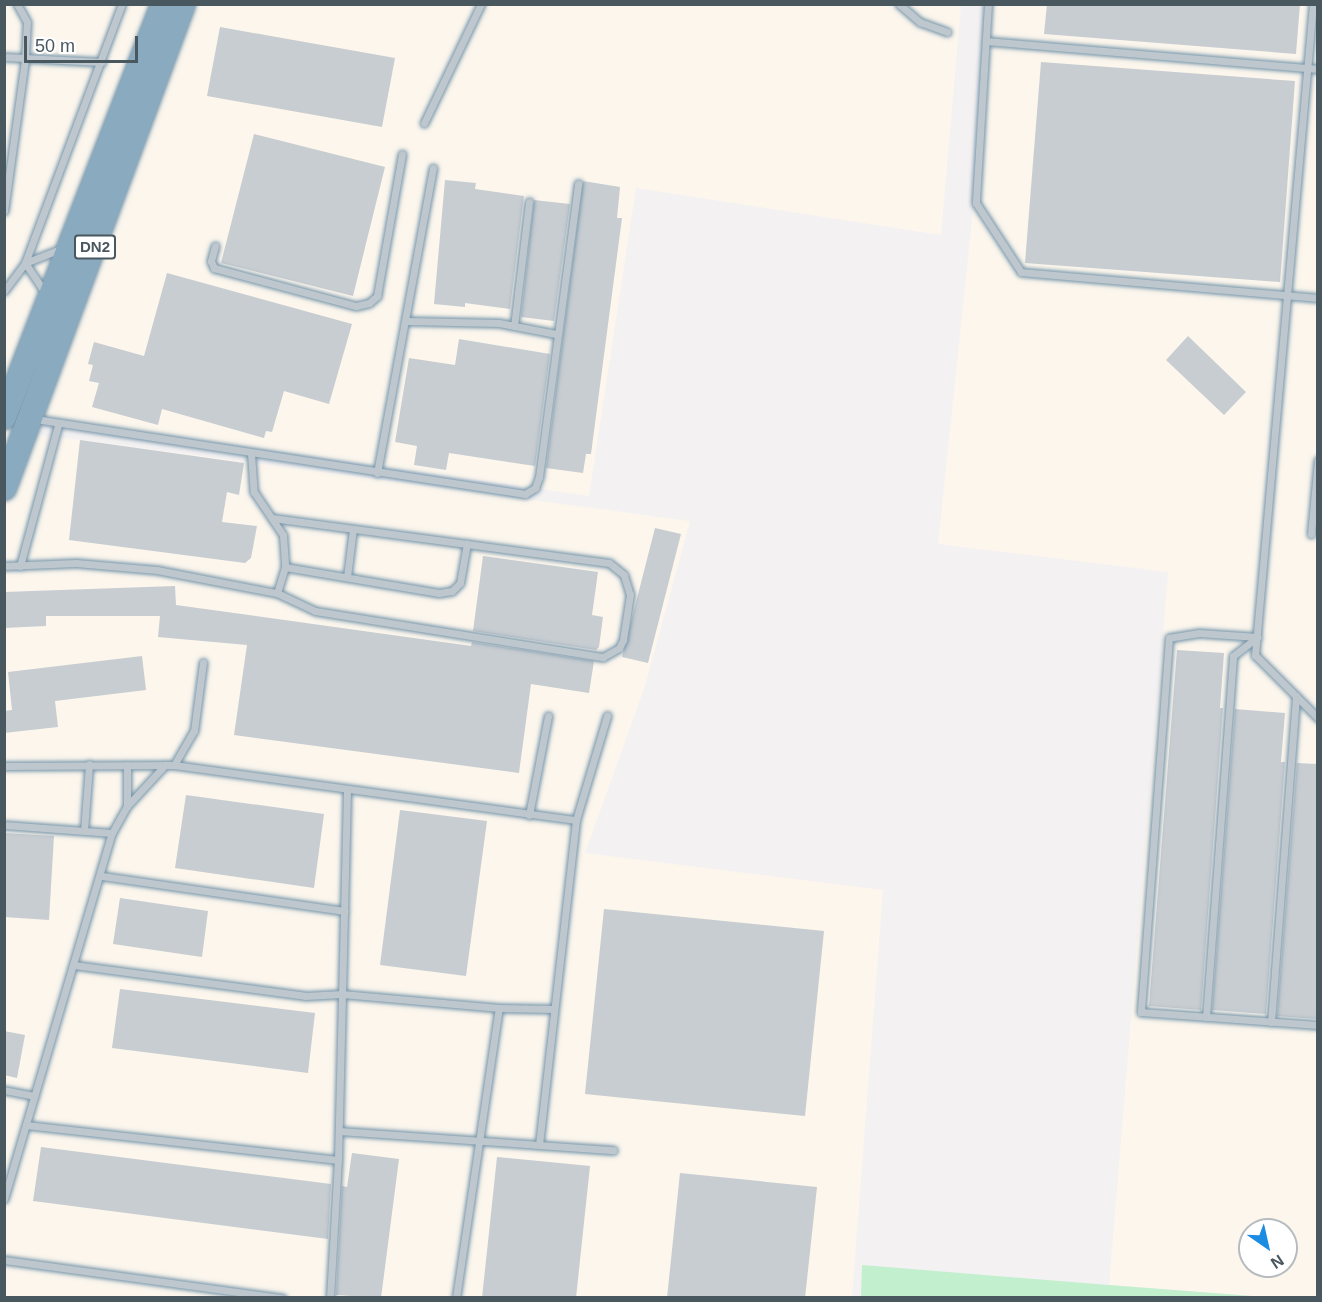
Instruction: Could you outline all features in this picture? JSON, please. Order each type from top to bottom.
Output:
[{"type":"highway","name":"DN2","points":[[4,417],[51,300],[163,4]]},
{"type":"highway","name":"DN2","points":[[4,488],[183,4]]},
{"type":"lane","points":[[4,211],[25,59],[27,22],[17,4]]},
{"type":"lane","points":[[4,291],[24,263],[102,62],[122,4]]},
{"type":"lane","points":[[423,123],[482,4]]},
{"type":"lane","points":[[899,4],[920,22],[947,32]]},
{"type":"lane","points":[[988,4],[976,203],[1021,272],[1317,298]]},
{"type":"lane","points":[[1313,4],[1289,297],[1255,654],[1317,718]]},
{"type":"lane","points":[[986,41],[1317,69]]},
{"type":"lane","points":[[4,57],[102,62]]},
{"type":"lane","points":[[215,246],[211,261],[214,268],[356,306],[369,303],[377,296],[402,154]]},
{"type":"lane","points":[[377,473],[408,321],[433,168]]},
{"type":"lane","points":[[30,418],[58,425],[525,494],[535,488],[578,184]]},
{"type":"lane","points":[[514,326],[529,202]]},
{"type":"lane","points":[[24,263],[71,246]]},
{"type":"lane","points":[[24,263],[51,300]]},
{"type":"lane","points":[[408,321],[514,326],[555,334]]},
{"type":"lane","points":[[20,566],[58,425]]},
{"type":"lane","points":[[251,453],[254,492],[284,535],[285,567],[277,592]]},
{"type":"lane","points":[[1311,534],[1317,460]]},
{"type":"lane","points":[[4,566],[76,563],[157,570],[277,592],[315,611],[603,657],[619,648],[630,595],[624,575],[609,563],[272,518]]},
{"type":"lane","points":[[347,577],[353,529]]},
{"type":"lane","points":[[285,567],[439,592],[452,591],[460,583],[467,544]]},
{"type":"lane","points":[[1257,637],[1199,633],[1169,638],[1141,1012],[1317,1025]]},
{"type":"lane","points":[[1206,1017],[1233,656],[1257,637]]},
{"type":"lane","points":[[174,765],[194,731],[203,663]]},
{"type":"lane","points":[[1271,1022],[1296,696]]},
{"type":"lane","points":[[529,815],[548,716]]},
{"type":"lane","points":[[539,1145],[576,820],[607,716]]},
{"type":"lane","points":[[84,831],[89,764]]},
{"type":"lane","points":[[127,765],[127,806]]},
{"type":"lane","points":[[4,1199],[102,876],[112,834],[127,806],[165,765]]},
{"type":"lane","points":[[4,766],[174,765],[576,820]]},
{"type":"lane","points":[[330,1298],[339,1131],[347,790]]},
{"type":"lane","points":[[4,825],[112,834]]},
{"type":"lane","points":[[102,876],[344,911]]},
{"type":"lane","points":[[75,965],[305,996],[342,994],[499,1008],[554,1009]]},
{"type":"lane","points":[[456,1298],[499,1008]]},
{"type":"lane","points":[[4,1090],[34,1096]]},
{"type":"lane","points":[[26,1125],[338,1160]]},
{"type":"lane","points":[[339,1131],[614,1150]]},
{"type":"lane","points":[[4,1260],[282,1298]]},
{"type":"shaded area","points":[[5,5],[149,5],[5,381]]},
{"type":"shaded area","points":[[195,5],[961,5],[941,235],[636,188],[589,496],[40,417]]},
{"type":"shaded area","points":[[987,5],[1317,5],[1317,1297],[1265,1297],[1109,1285],[1168,572],[938,544],[974,201]]},
{"type":"shaded area","points":[[5,430],[690,521],[645,686],[585,853],[883,890],[852,1297],[5,1298]]},
{"type":"green space","points":[[862,1265],[1109,1285],[1265,1297],[861,1297]]},
{"type":"building","points":[[1047,4],[1300,4],[1296,54],[1044,34]]},
{"type":"building","points":[[220,27],[395,58],[382,127],[207,96]]},
{"type":"building","points":[[1041,62],[1295,81],[1280,282],[1025,263]]},
{"type":"building","points":[[254,134],[385,167],[353,296],[221,263]]},
{"type":"building","points":[[445,180],[476,183],[475,189],[524,196],[510,309],[465,303],[465,307],[434,304]]},
{"type":"building","points":[[583,181],[620,187],[617,218],[622,218],[591,454],[586,454],[583,473],[546,468]]},
{"type":"building","points":[[534,200],[570,204],[554,321],[521,317]]},
{"type":"building","points":[[167,273],[352,324],[329,404],[284,391],[272,432],[266,431],[264,438],[162,409],[158,425],[92,407],[99,383],[89,381],[93,365],[88,364],[94,342],[144,356]]},
{"type":"building","points":[[1188,336],[1246,392],[1224,415],[1166,360]]},
{"type":"building","points":[[459,339],[550,354],[535,466],[449,453],[446,470],[414,465],[417,446],[395,442],[409,358],[455,365]]},
{"type":"building","points":[[80,440],[244,463],[239,495],[227,492],[222,522],[257,526],[251,558],[245,563],[69,540]]},
{"type":"building","points":[[655,528],[681,534],[648,663],[622,657]]},
{"type":"building","points":[[483,556],[598,572],[592,615],[603,617],[599,647],[596,650],[473,631]]},
{"type":"building","points":[[175,586],[176,605],[471,646],[472,642],[594,661],[589,693],[531,684],[519,773],[234,735],[247,645],[158,637],[160,616],[46,616],[46,626],[4,628],[4,592]]},
{"type":"building","points":[[1177,650],[1224,653],[1220,708],[1223,708],[1201,1010],[1149,1006]]},
{"type":"building","points":[[142,656],[146,690],[55,701],[58,727],[4,733],[4,711],[12,710],[8,672]]},
{"type":"building","points":[[1235,709],[1285,713],[1281,762],[1285,762],[1266,1014],[1212,1010]]},
{"type":"building","points":[[1297,763],[1317,764],[1317,1019],[1277,1016]]},
{"type":"building","points":[[186,795],[324,814],[314,888],[175,868]]},
{"type":"building","points":[[400,810],[487,821],[466,976],[380,965]]},
{"type":"building","points":[[4,833],[54,836],[49,920],[4,917]]},
{"type":"building","points":[[120,898],[208,911],[202,957],[113,944]]},
{"type":"building","points":[[604,909],[824,931],[805,1116],[585,1094]]},
{"type":"building","points":[[120,989],[315,1013],[308,1073],[112,1048]]},
{"type":"building","points":[[4,1031],[25,1035],[17,1078],[4,1075]]},
{"type":"building","points":[[41,1147],[331,1184],[328,1239],[33,1201]]},
{"type":"building","points":[[352,1153],[399,1159],[381,1298],[336,1295],[342,1186],[347,1187]]},
{"type":"building","points":[[497,1157],[590,1166],[576,1298],[482,1298]]},
{"type":"building","points":[[680,1173],[817,1187],[805,1298],[667,1298]]}]
